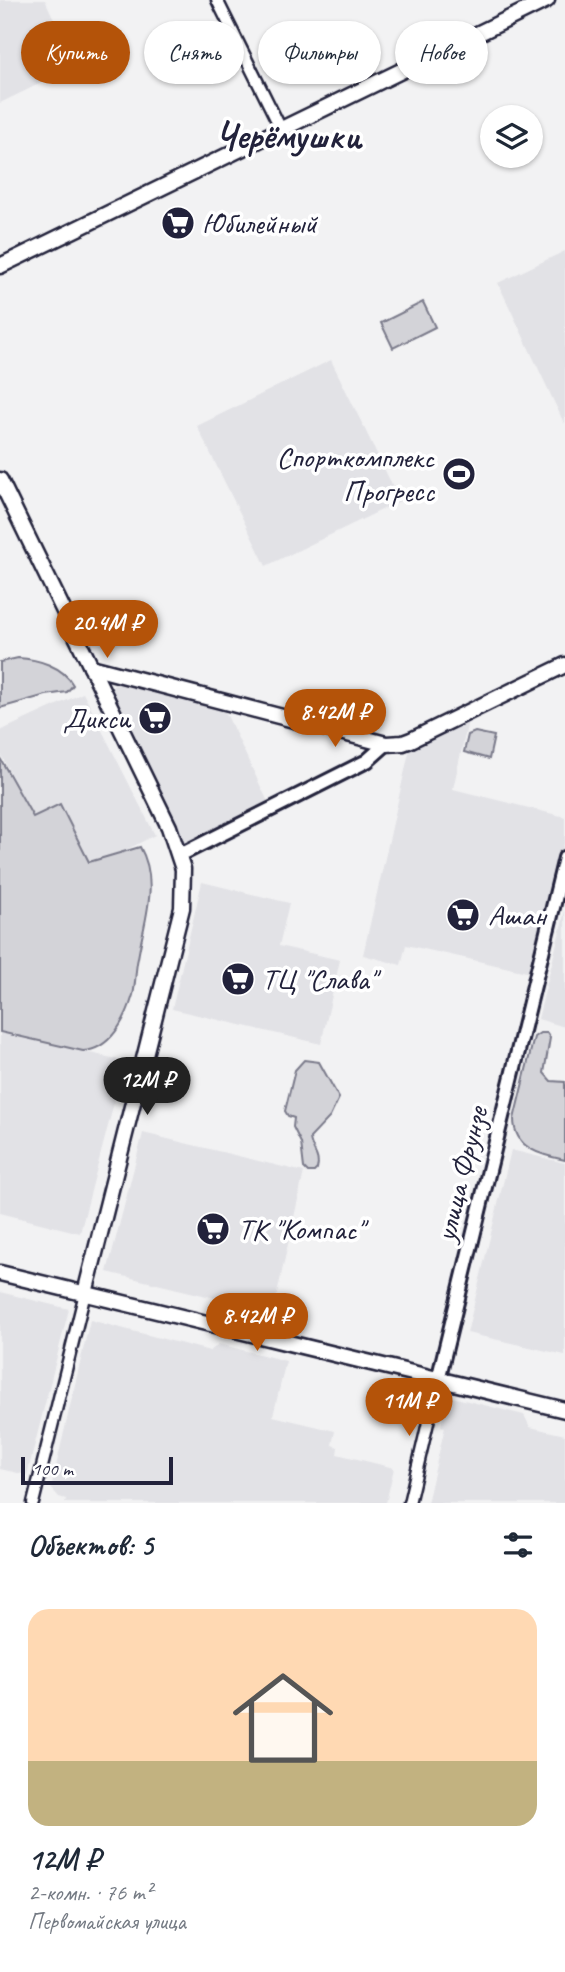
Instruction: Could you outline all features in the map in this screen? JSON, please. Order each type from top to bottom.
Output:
[{"type":"main road","points":[[0,266],[547,0]]},
{"type":"main road","points":[[0,480],[169,827],[180,855],[184,884],[182,908],[85,1293]]},
{"type":"main road","points":[[91,667],[386,744],[411,740],[565,665]]},
{"type":"main road","points":[[0,1273],[565,1410]]},
{"type":"street","points":[[217,0],[281,129]]},
{"type":"street","points":[[180,855],[367,761],[386,744]]},
{"type":"street","name":"улица Фрунзе","points":[[409,1503],[565,858]]},
{"type":"street","points":[[33,1503],[85,1293]]},
{"type":"shaded area","points":[[0,0],[45,0],[55,21],[21,21],[21,84],[39,84],[0,103]]},
{"type":"shaded area","points":[[565,251],[565,422],[564,423],[498,283]]},
{"type":"shaded area","points":[[423,302],[435,327],[393,348],[381,323]]},
{"type":"shaded area","points":[[331,360],[400,501],[266,566],[197,426]]},
{"type":"shaded area","points":[[18,658],[56,668],[69,678],[73,685],[67,692],[0,708],[0,662]]},
{"type":"shaded area","points":[[121,682],[224,709],[269,804],[184,845],[111,692],[111,687]]},
{"type":"shaded area","points":[[83,693],[155,835],[126,850],[89,862],[61,804],[33,818],[0,753],[0,731]]},
{"type":"shaded area","points":[[468,721],[453,789],[565,817],[565,840],[531,973],[406,945],[401,965],[363,955],[410,748]]},
{"type":"shaded area","points":[[475,732],[494,736],[489,759],[464,752],[468,735]]},
{"type":"shaded area","points":[[0,758],[33,817],[60,804],[89,862],[140,847],[146,860],[149,902],[133,995],[116,1032],[93,1049],[83,1051],[0,1032]]},
{"type":"shaded area","points":[[202,882],[289,903],[279,946],[340,960],[321,1044],[172,1009]]},
{"type":"shaded area","points":[[565,911],[565,1027],[538,1019]]},
{"type":"shaded area","points":[[0,1032],[125,1061],[80,1233],[0,1213]]},
{"type":"shaded area","points":[[547,1033],[550,1038],[544,1073],[551,1081],[565,1082],[565,1160],[530,1149],[515,1129],[514,1119],[534,1037]]},
{"type":"shaded area","points":[[304,1060],[319,1062],[339,1098],[330,1117],[310,1138],[318,1161],[314,1172],[308,1172],[304,1168],[301,1143],[293,1127],[294,1118],[288,1116],[285,1111],[295,1070]]},
{"type":"shaded area","points":[[143,1133],[304,1172],[273,1312],[107,1272]]},
{"type":"shaded area","points":[[511,1150],[565,1163],[565,1355],[467,1333]]},
{"type":"shaded area","points":[[0,1292],[69,1309],[27,1475],[0,1469]]},
{"type":"shaded area","points":[[90,1320],[210,1351],[219,1344],[286,1361],[273,1416],[335,1431],[332,1445],[338,1447],[337,1454],[394,1468],[386,1503],[65,1503],[66,1499],[59,1497],[51,1488]]},
{"type":"shaded area","points":[[452,1397],[524,1415],[530,1427],[565,1435],[565,1503],[427,1503],[445,1427],[441,1426],[447,1400]]},
{"type":"place","name":"Юбилейный","points":[[178,223]]},
{"type":"place","name":"Спорткомплекс Прогресс","points":[[459,474]]},
{"type":"place","name":"Дикси","points":[[155,718]]},
{"type":"place","name":"Ашан","points":[[463,915]]},
{"type":"place","name":"ТЦ \"Слава\"","points":[[238,979]]},
{"type":"place","name":"ТК \"Компас\"","points":[[213,1229]]},
{"type":"district","name":"Черёмушки","points":[[288,135]]}]
